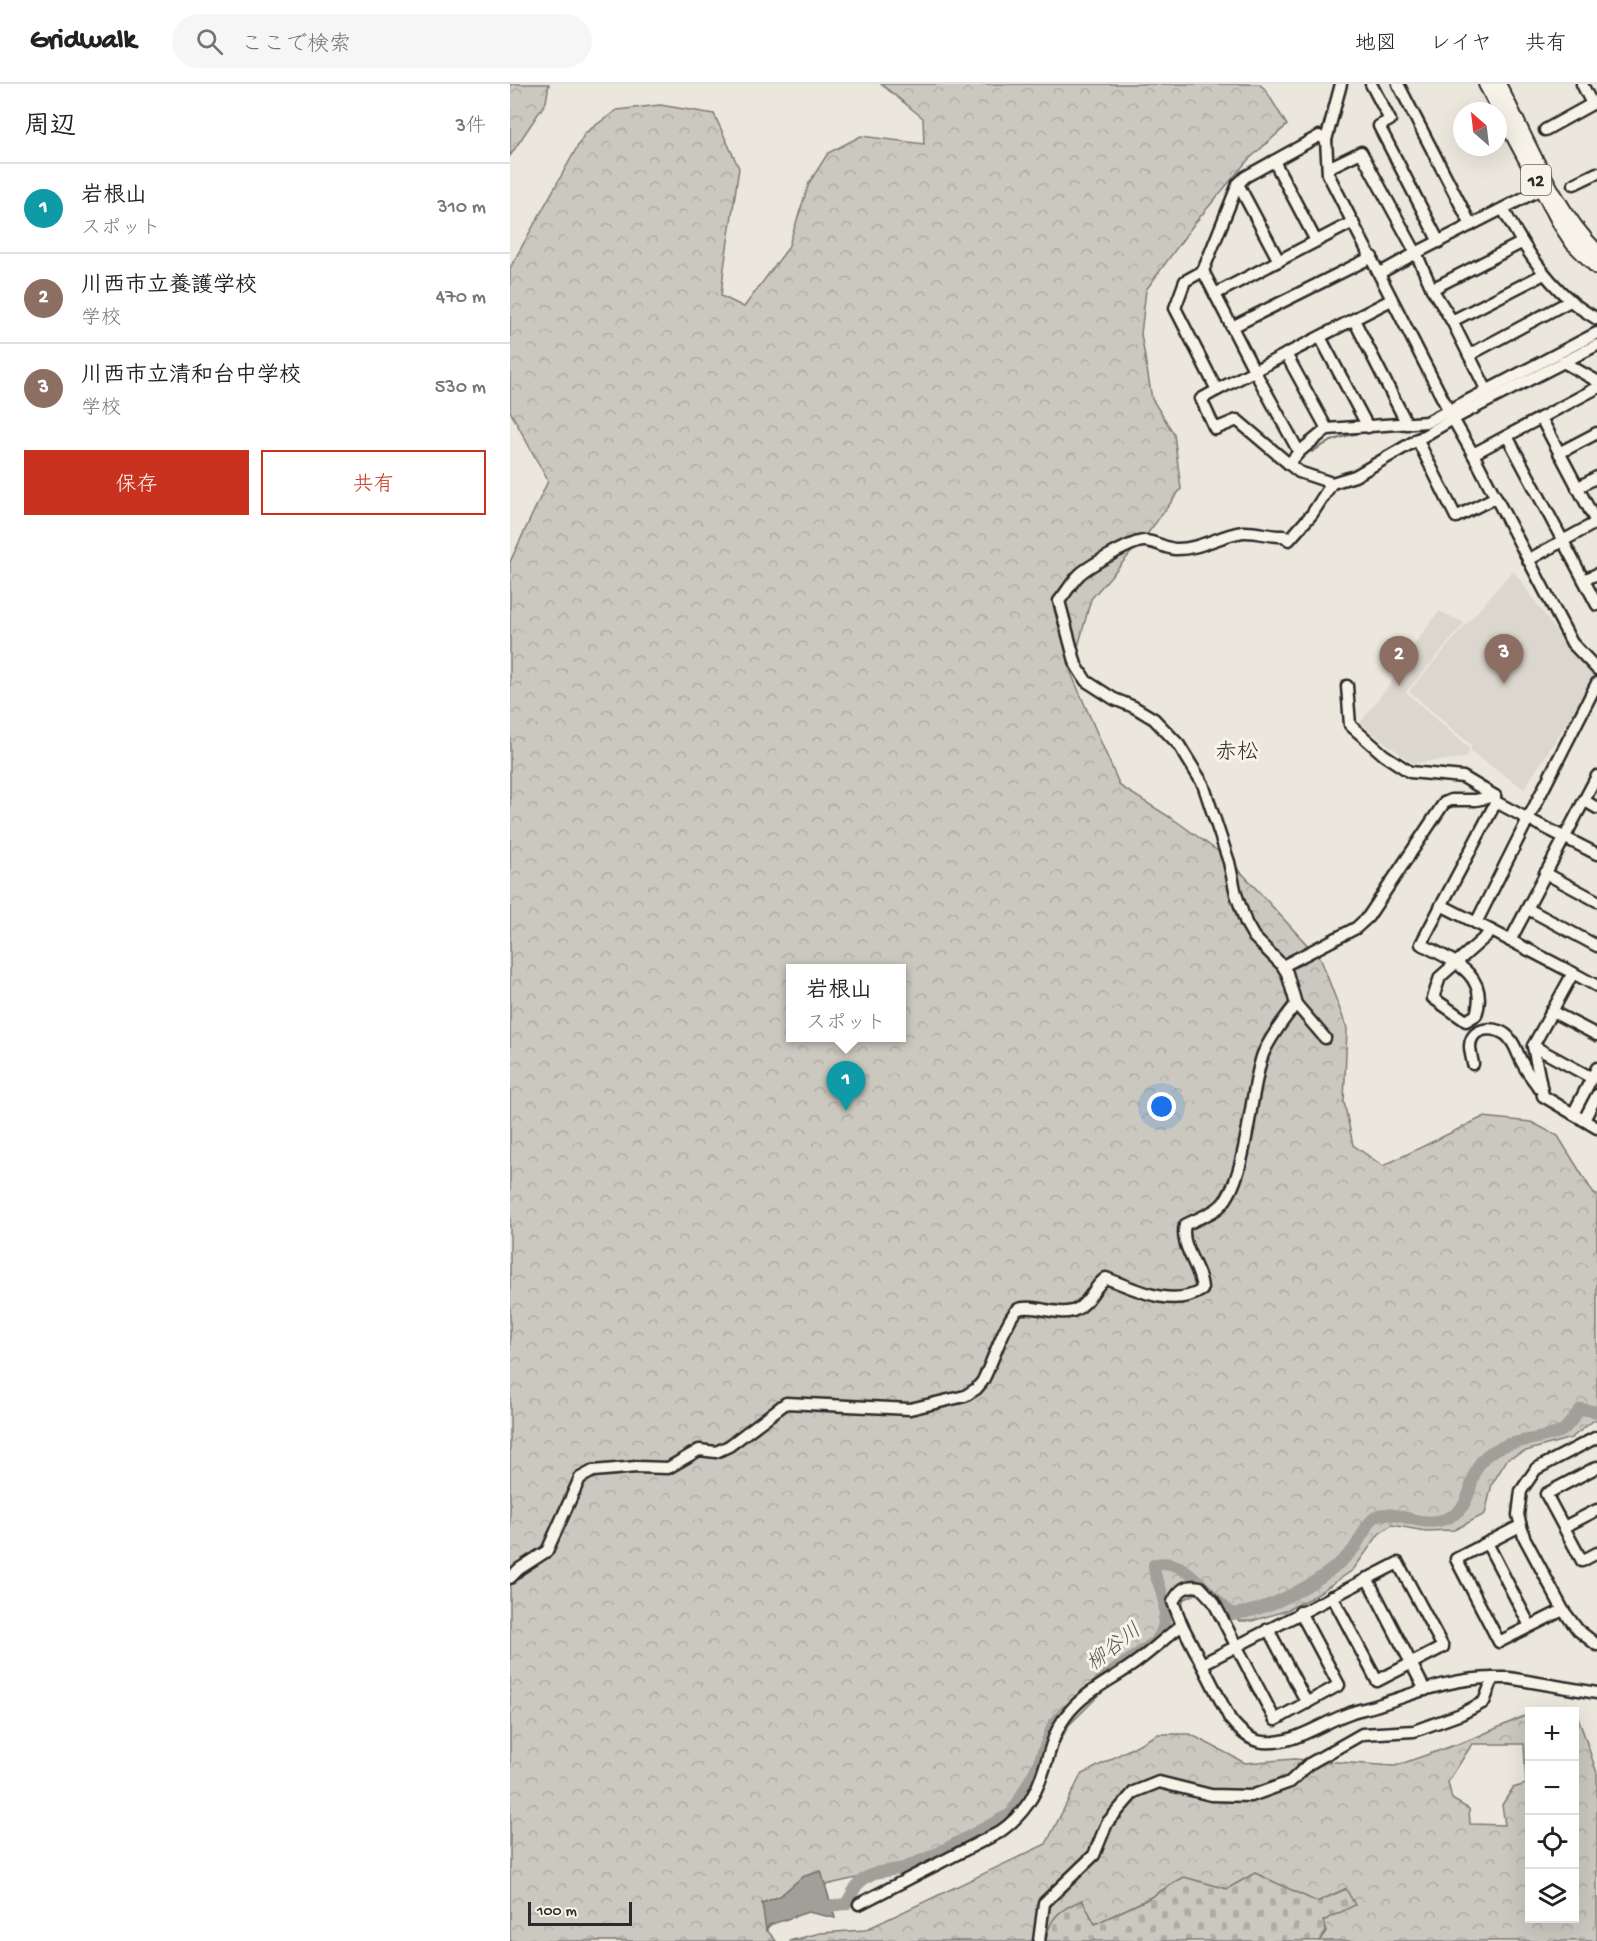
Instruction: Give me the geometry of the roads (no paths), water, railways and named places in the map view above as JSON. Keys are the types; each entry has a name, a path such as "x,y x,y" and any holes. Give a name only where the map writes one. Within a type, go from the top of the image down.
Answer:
{"main road":[{"name":"12","path":"1486,84 1560,225 1573,243 1597,267"},
{"name":"12","path":"1498,84 1564,211 1583,239 1597,252"}],"street":[{"path":"1341,84 1326,140 1328,174 1372,257 1391,300 1572,643 1597,669"},
{"path":"1371,84 1390,120 1379,126 1439,242"},
{"path":"1398,84 1471,225"},
{"path":"1545,130 1595,109 1582,84"},
{"path":"1217,390 1175,308 1185,281 1203,271 1238,184 1245,177 1319,136 1326,140"},
{"path":"1328,168 1361,152 1487,391"},
{"path":"1274,161 1316,241"},
{"path":"1574,184 1597,173"},
{"path":"1238,184 1279,261"},
{"path":"1380,273 1541,189"},
{"path":"1503,209 1521,243 1544,273 1570,301 1597,319"},
{"path":"1215,294 1353,222"},
{"path":"1432,289 1521,243"},
{"path":"1232,327 1372,257"},
{"path":"1203,271 1299,452"},
{"path":"1452,321 1544,273"},
{"path":"1391,300 1201,399 1215,429 1237,420 1299,472 1332,483 1355,476 1417,439 1487,391 1597,333"},
{"path":"1469,355 1570,301"},
{"path":"1354,320 1407,424"},
{"path":"1320,338 1368,426"},
{"path":"1288,464 1327,429 1427,422 1451,415 1597,345"},
{"path":"1286,354 1327,429"},
{"path":"1563,362 1597,381"},
{"path":"1473,454 1597,388"},
{"path":"1528,560 1596,522 1540,418"},
{"path":"1559,453 1597,433"},
{"path":"1507,436 1597,604"},
{"path":"1417,439 1456,517 1496,497"},
{"path":"1577,488 1597,477"},
{"path":"1325,1038 1296,1004 1283,966 1254,937 1246,923 1203,784 1179,745 1154,719 1114,699 1086,681 1076,666 1059,601 1077,577 1087,568 1134,543 1144,541 1164,547 1184,548 1242,532 1274,537 1284,536 1289,540 1312,514 1332,483"},
{"path":"1584,580 1597,574"},
{"path":"1476,923 1597,683"},
{"path":"1283,966 1356,928 1368,917 1444,803 1451,800 1476,800 1496,796 1463,777 1410,772 1384,755 1350,725 1347,686"},
{"path":"1510,941 1597,776"},
{"path":"1585,801 1597,808"},
{"path":"1492,931 1457,963 1440,977 1433,998 1466,1021 1476,1016 1480,1003 1475,980 1457,963 1421,944 1496,802 1597,854"},
{"path":"1545,873 1597,901"},
{"path":"1442,905 1597,986"},
{"path":"1528,909 1597,946"},
{"path":"1543,1096 1533,1046 1573,974"},
{"path":"510,1578 519,1569 547,1551 580,1478 593,1471 636,1467 668,1468 699,1450 717,1452 729,1446 786,1403 910,1409 965,1396 982,1382 1008,1324 1017,1311 1023,1308 1034,1308 1070,1312 1078,1309 1098,1283 1106,1278 1156,1296 1179,1298 1192,1296 1202,1290 1202,1282 1186,1243 1185,1225 1218,1208 1226,1200 1242,1156 1263,1055 1282,1021 1296,1004"},
{"path":"1551,1011 1597,1035"},
{"path":"1473,1064 1470,1045 1474,1036 1482,1029 1490,1028 1510,1037 1524,1067 1543,1096 1597,1128"},
{"path":"1533,1046 1595,1073 1573,1114"},
{"path":"1584,1120 1597,1095"},
{"path":"1597,1437 1536,1469 1521,1491 1518,1515 1520,1526 1563,1610 1578,1630 1597,1645"},
{"path":"1597,1467 1546,1494 1582,1561 1597,1553"},
{"path":"1564,1527 1597,1510"},
{"path":"1520,1526 1456,1559 1488,1622 1499,1642 1563,1610"},
{"path":"1487,1543 1530,1626"},
{"path":"1202,1664 1300,1612 1367,1578 1398,1563 1443,1647 1377,1681 1332,1596"},
{"path":"1367,1578 1425,1690"},
{"path":"1300,1612 1339,1685 1275,1720 1212,1602 1200,1587 1191,1585 1182,1589 1173,1602 1182,1625 1230,1719 1239,1731 1260,1742 1276,1742 1294,1738 1350,1713 1470,1678 1509,1678 1597,1693"},
{"path":"859,1904 998,1833 1013,1822 1031,1798 1042,1776 1056,1728 1068,1713 1095,1689 1138,1661 1182,1625"},
{"path":"1268,1629 1307,1703"},
{"path":"1039,1941 1044,1903 1094,1855 1107,1823 1134,1792 1159,1782 1211,1795 1251,1796 1290,1782 1309,1764 1362,1734 1414,1731 1461,1714 1484,1702 1493,1678"}],"waterway":[{"path":"1312,452 1324,444 1349,435 1415,428"},
{"name":"柳谷川","path":"1100,1681 1156,1641 1160,1634 1165,1620 1165,1606 1154,1565 1166,1563 1187,1572 1233,1614 1264,1607 1297,1592 1341,1562 1355,1547 1371,1521 1379,1515 1433,1522 1453,1515 1466,1501 1479,1464 1494,1450 1512,1443 1560,1432 1581,1409 1597,1412"},
{"name":"柳谷川","path":"821,1907 846,1904 857,1885 874,1873 904,1868 936,1854 1012,1813 1038,1765 1053,1725 1066,1710"}],"place":[{"name":"川西市立清和台中学校","path":"1504,684"},
{"name":"川西市立養護学校","path":"1399,686"},
{"name":"岩根山","path":"846,1111"}],"district":[{"name":"赤松","path":"1237,750"}]}
